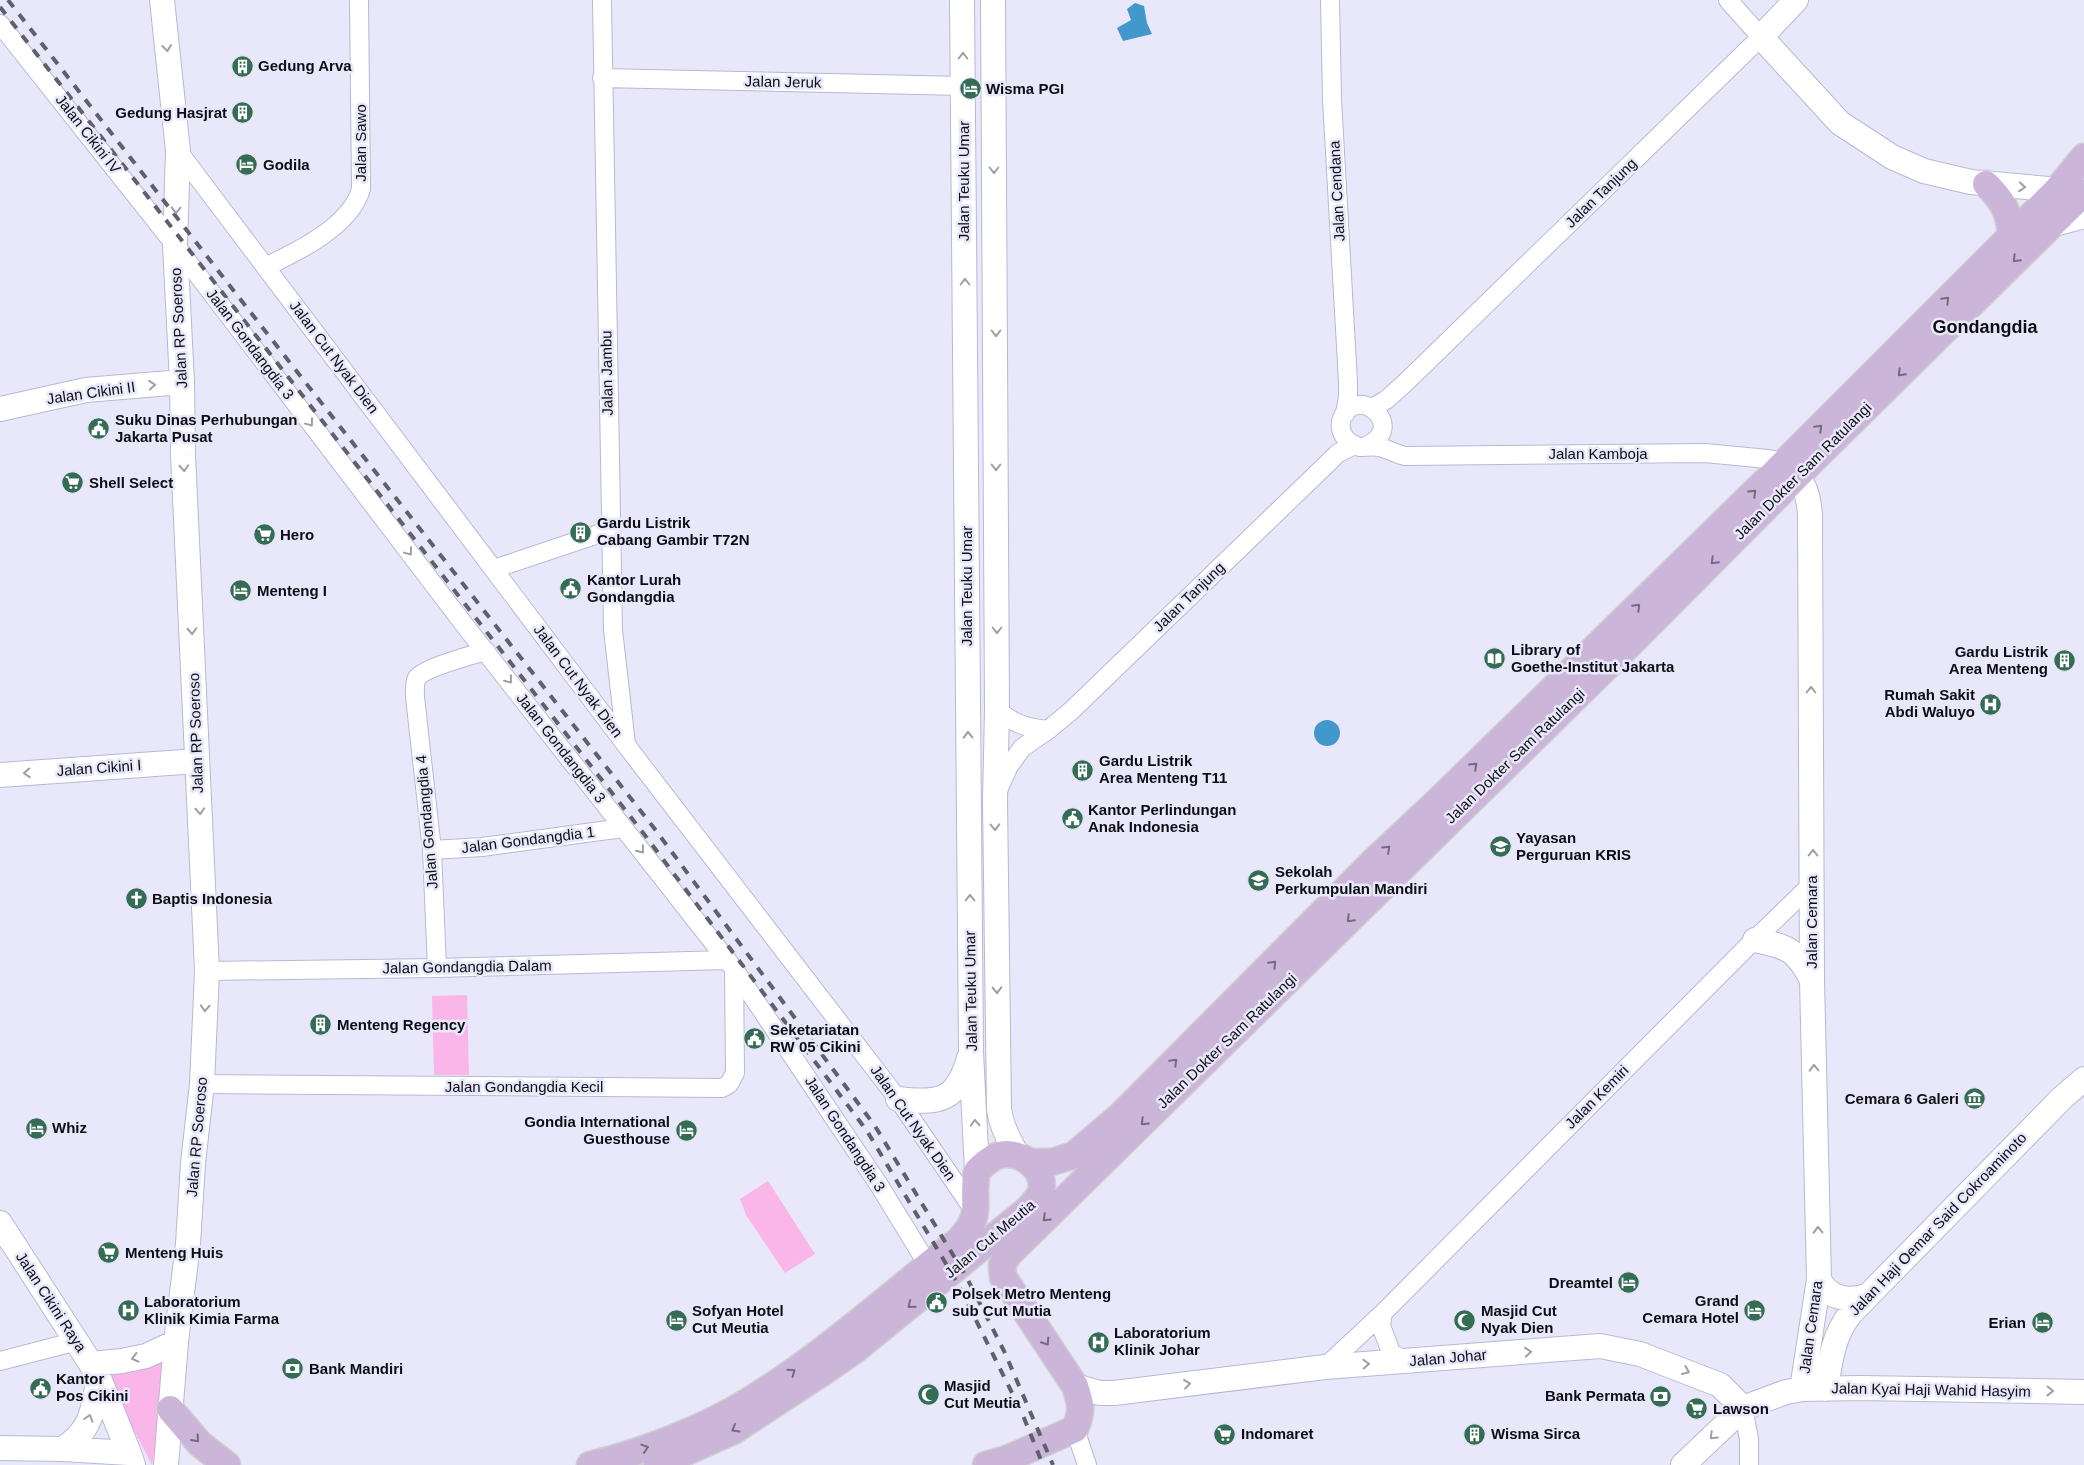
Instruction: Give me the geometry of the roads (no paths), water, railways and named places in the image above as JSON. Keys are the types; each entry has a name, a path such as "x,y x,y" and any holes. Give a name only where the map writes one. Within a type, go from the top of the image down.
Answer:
{"main road":[{"path":"2057,190 2084,157"},
{"path":"1986,184 2005,208 2010,219 2012,235"},
{"name":"Jalan Dokter Sam Ratulangi","path":"1791,469 2012,235 2057,190"},
{"name":"Jalan Dokter Sam Ratulangi","path":"1074,1386 1003,1277 1002,1265 1008,1255 1246,1007 1593,664 1791,469 2052,225 2084,192"},
{"name":"Jalan Dokter Sam Ratulangi","path":"1024,1159 1052,1162 1074,1155 1246,1007"},
{"path":"977,1171 998,1155 1024,1159"},
{"name":"Jalan Cut Meutia","path":"657,1465 672,1460 733,1431 782,1400 856,1349 972,1256 1027,1210 1037,1199 1042,1184 1037,1171 1024,1159"},
{"name":"Jalan Cut Meutia","path":"590,1465 664,1442 752,1400 846,1334 970,1229 974,1221 977,1171"},
{"path":"1000,1463 1075,1428 1081,1415 1081,1404 1074,1386"},
{"path":"170,1409 200,1444 227,1465"}],"street":[{"name":"Jalan RP Soeroso","path":"162,0 178,151 175,245 207,971 202,1084 193,1163 188,1244 176,1342 166,1465"},
{"name":"Jalan Sawo","path":"265,268 291,255 330,230 347,214 358,200 361,189 359,0"},
{"name":"Jalan Jambu","path":"602,0 613,630 626,745"},
{"name":"Jalan Teuku Umar","path":"962,0 971,1052 977,1171"},
{"name":"Jalan Teuku Umar","path":"993,0 997,710 995,800 999,1109 1004,1132 1024,1159"},
{"name":"Jalan Cendana","path":"1330,0 1332,99 1348,382 1345,414"},
{"path":"1728,0 1840,123 1885,152 1924,171 1986,184 2084,192"},
{"name":"Jalan Tanjung","path":"1375,416 1386,400 1761,37 1796,0"},
{"name":"Jalan Cikini IV","path":"0,24 175,245"},
{"name":"Jalan Jeruk","path":"602,78 963,86"},
{"path":"964,122 994,122"},
{"name":"Jalan Cut Nyak Dien","path":"178,151 626,745 898,1099 975,1212"},
{"path":"2052,225 2084,216"},
{"name":"Jalan Gondangdia 3","path":"175,245 466,627 730,964 879,1185 928,1265"},
{"name":"Jalan Cikini II","path":"0,408 86,390 182,382"},
{"name":"Jalan Cendana","path":"1348,382 1375,416"},
{"path":"1375,416 1379,438 1361,446 1349,443 1342,433 1341,426 1345,414 1352,407 1375,416 1389,438 1410,455"},
{"path":"966,418 996,418"},
{"name":"Jalan Tanjung","path":"1329,462 1340,444 1342,433"},
{"name":"Jalan Tanjung","path":"995,800 1004,776 1015,756 1030,741 1048,730 1167,619 1338,453 1361,446"},
{"name":"Jalan Kamboja","path":"1361,446 1379,447 1401,455 1704,453 1768,458 1791,469"},
{"name":"Jalan Cemara","path":"1791,469 1808,494 1810,515 1812,980 1819,1279 1802,1389"},
{"path":"494,569 610,530"},
{"name":"Jalan Gondangdia 4","path":"438,968 432,850 415,697 416,682 418,676 435,667 486,651"},
{"path":"968,709 997,710 1023,727 1048,730"},
{"name":"Jalan Cikini I","path":"0,775 197,761"},
{"name":"Jalan Gondangdia 1","path":"432,850 482,847 623,828"},
{"name":"Jalan Kemiri","path":"1325,1367 1383,1314 1813,883"},
{"path":"1755,940 1776,944 1792,951 1802,961 1812,980"},
{"name":"Jalan Gondangdia Dalam","path":"207,971 730,964"},
{"name":"Jalan Gondangdia Kecil","path":"202,1084 722,1088 729,1084 735,1073 730,964"},
{"path":"898,1099 922,1102 940,1099 955,1089 963,1078 971,1052"},
{"name":"Jalan Haji Oemar Said Cokroaminoto","path":"1826,1389 1831,1354 1844,1321 1867,1296 2073,1096 2084,1079"},
{"name":"Jalan Cikini Raya","path":"0,1223 95,1371 131,1459"},
{"path":"1819,1279 1827,1291 1837,1296 1850,1300 1867,1296"},
{"path":"1383,1314 1381,1326 1390,1352 1406,1362"},
{"path":"0,1361 76,1341"},
{"path":"63,1449 78,1439 87,1426 95,1371 122,1361 146,1356 176,1342"},
{"name":"Jalan Johar","path":"1074,1386 1100,1393 1325,1367 1600,1346 1640,1354 1720,1385 1743,1408"},
{"name":"Jalan Kyai Haji Wahid Hasyim","path":"1683,1465 1743,1408 1777,1394 1802,1389 1862,1388 2084,1392"},
{"name":"Jalan Johar","path":"1075,1428 1092,1411 1139,1390"},
{"path":"1743,1408 1749,1439 1749,1465"},
{"path":"1075,1428 1087,1465"},
{"path":"0,1448 63,1449 131,1459"}],"water":[{"path":"1135,3 1144,6 1147,23 1152,34 1123,41 1117,28 1131,20 1127,9"},
{"path":"1327,720 1336,724 1340,733 1336,742 1327,746 1318,742 1314,733 1318,724"}],"railway":[{"path":"8,0 654,828 875,1126 967,1278 1005,1353 1053,1465"},
{"path":"0,7 644,834 867,1131 958,1284 1022,1413 1043,1465"}],"place":[{"name":"Gedung Arva","path":"242,66"},
{"name":"Wisma PGI","path":"970,89"},
{"name":"Gedung Hasjrat","path":"243,113"},
{"name":"Godila","path":"247,165"},
{"name":"Suku Dinas Perhubungan Jakarta Pusat","path":"99,429"},
{"name":"Shell Select","path":"73,483"},
{"name":"Gardu Listrik Cabang Gambir T72N","path":"581,532"},
{"name":"Hero","path":"264,535"},
{"name":"Kantor Lurah Gondangdia","path":"571,589"},
{"name":"Menteng I","path":"241,591"},
{"name":"Library of Goethe-Institut Jakarta","path":"1495,659"},
{"name":"Gardu Listrik Area Menteng","path":"2064,661"},
{"name":"Rumah Sakit Abdi Waluyo","path":"1991,704"},
{"name":"Gardu Listrik Area Menteng T11","path":"1083,770"},
{"name":"Kantor Perlindungan Anak Indonesia","path":"1072,819"},
{"name":"Yayasan Perguruan KRIS","path":"1500,847"},
{"name":"Sekolah Perkumpulan Mandiri","path":"1259,881"},
{"name":"Baptis Indonesia","path":"136,899"},
{"name":"Menteng Regency","path":"321,1025"},
{"name":"Seketariatan RW 05 Cikini","path":"754,1039"},
{"name":"Cemara 6 Galeri","path":"1975,1099"},
{"name":"Whiz","path":"36,1128"},
{"name":"Gondia International Guesthouse","path":"686,1131"},
{"name":"Menteng Huis","path":"109,1253"},
{"name":"Dreamtel","path":"1629,1283"},
{"name":"Polsek Metro Menteng sub Cut Mutia","path":"936,1303"},
{"name":"Grand Cemara Hotel","path":"1755,1310"},
{"name":"Laboratorium Klinik Kimia Farma","path":"128,1311"},
{"name":"Sofyan Hotel Cut Meutia","path":"676,1320"},
{"name":"Masjid Cut Nyak Dien","path":"1465,1320"},
{"name":"Erian","path":"2042,1323"},
{"name":"Laboratorium Klinik Johar","path":"1098,1342"},
{"name":"Bank Mandiri","path":"293,1369"},
{"name":"Kantor Pos Cikini","path":"40,1388"},
{"name":"Masjid Cut Meutia","path":"928,1395"},
{"name":"Bank Permata","path":"1661,1396"},
{"name":"Lawson","path":"1697,1409"},
{"name":"Indomaret","path":"1225,1434"},
{"name":"Wisma Sirca","path":"1475,1434"}],"district":[{"name":"Gondangdia","path":"1985,327"}]}
